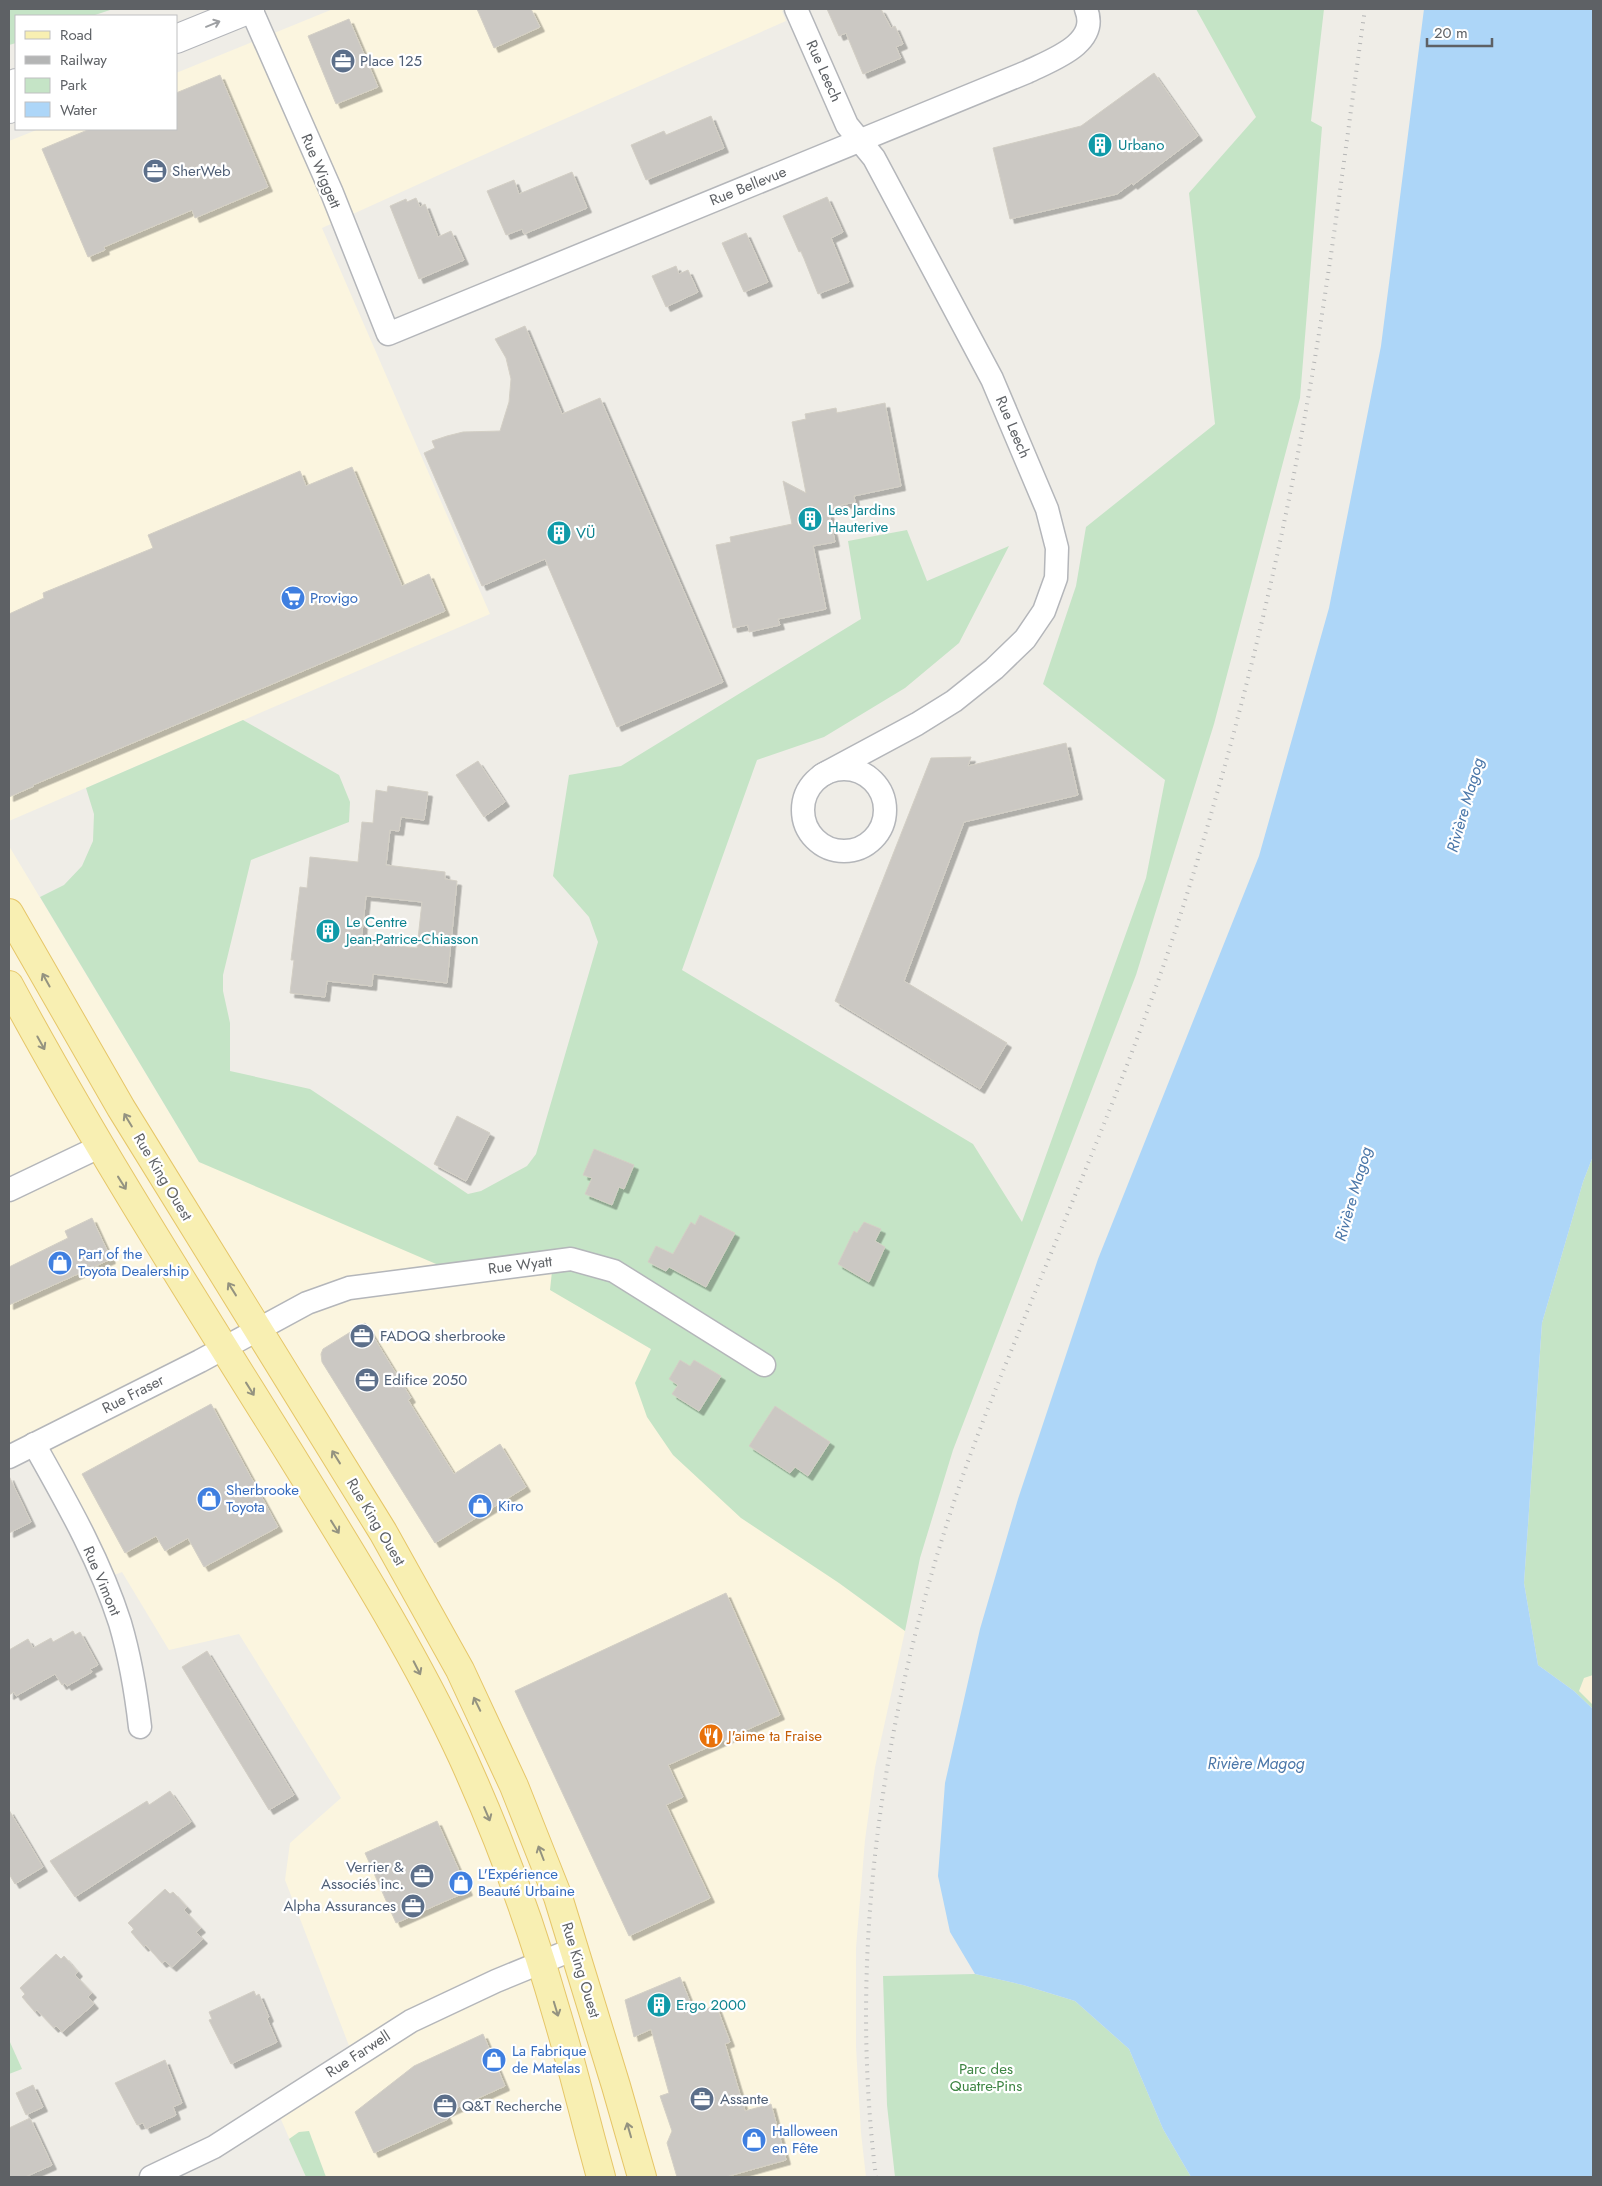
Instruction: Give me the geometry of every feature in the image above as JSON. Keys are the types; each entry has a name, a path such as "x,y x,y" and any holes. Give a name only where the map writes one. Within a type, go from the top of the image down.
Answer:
{"main road":[{"path":"178,17 200,9"},
{"path":"178,38 250,9"},
{"name":"Rue King Ouest","path":"10,917 121,1108 383,1532 460,1670 514,1786 558,1897 642,2177"},
{"path":"9,985 99,1147 352,1554 415,1663 462,1755 525,1912 557,2014 600,2177"}],"street":[{"name":"Rue Wiggett","path":"250,9 332,194 388,334"},
{"name":"Rue Leech","path":"796,9 847,125 874,158 992,379 1047,509 1057,548 1056,578 1044,611 1025,639 994,669 954,701 932,715 822,775"},
{"name":"Rue Bellevue","path":"388,334 1027,72 1063,54 1086,35 1088,13"},
{"path":"9,1190 99,1147"},
{"name":"Rue Wyatt","path":"258,1330 307,1303 348,1288 571,1259 614,1271 764,1365"},
{"name":"Rue Fraser","path":"9,1457 258,1330"},
{"name":"Rue Vimont","path":"34,1444 107,1588 130,1658 140,1727"},
{"name":"Rue Farwell","path":"151,2177 214,2147 411,2022 496,1981 574,1949"}],"shaded area":[{"path":"333,9 787,9 782,11 786,21 322,228 490,614 9,821 9,141 36,130 178,130 178,72"},
{"path":"9,846 199,1162 553,1262 551,1290 651,1349 839,1583 905,1631 875,1767 865,1840 856,1948 856,2047 861,2133 866,2177 306,2177 276,2108 353,2056 285,1880 290,1843 341,1798 239,1634 169,1650 122,1572 104,1579 34,1444 9,1457"}],"green space":[{"path":"9,9 113,9 95,15 15,15 15,43 9,45"},
{"path":"1196,9 1324,9 1311,121 1322,127 1300,398 1214,724 1136,975 953,1450 920,1558 905,1631 839,1583 741,1518 673,1455 647,1417 635,1383 651,1349 550,1290 553,1262 457,1273 199,1162 40,897 64,885 82,866 93,841 94,814 86,788 243,720 339,775 350,802 349,822 251,860 223,975 223,991 230,1023 230,1071 310,1089 468,1194 481,1191 527,1166 536,1154 598,942 589,917 553,876 569,775 621,766 861,619 848,541 907,530 927,581 1009,546 959,643 905,688 824,737 757,760 682,970 973,1144 1022,1222 1146,878 1165,780 1043,684 1076,586 1086,527 1215,424 1189,193 1256,117"},
{"path":"1593,1156 1593,1709 1574,1691 1538,1665 1524,1583 1542,1323 1583,1182"},
{"name":"Parc des Quatre-Pins","path":"975,1974 1023,1985 1075,2001 1129,2049 1163,2129 1191,2177 895,2177 887,2105 883,1976"},
{"path":"9,2040 22,2069 9,2074"},
{"path":"309,2131 326,2177 306,2177 289,2139 299,2132"}],"sand":[{"path":"1593,1675 1593,1705 1579,1691 1584,1678"}],"water":[{"name":"Rivière Magog","path":"1424,9 1593,9 1593,1156 1583,1182 1542,1323 1524,1583 1538,1665 1574,1691 1593,1709 1593,2177 1191,2177 1163,2129 1129,2049 1075,2001 1023,1985 975,1974 950,1932 938,1876 945,1783 980,1629 1018,1499 1098,1259 1259,856 1329,608 1381,346"}],"building":[{"path":"477,9 531,9 540,27 494,48"},
{"path":"827,9 881,9 891,28 895,26 903,44 896,47 901,58 863,74 846,33 839,36"},
{"name":"Place 125","path":"349,19 378,87 336,104 308,36"},
{"name":"Urbano","path":"1154,73 1198,136 1133,185 1132,183 1117,194 1010,219 993,148 1081,126"},
{"path":"220,75 268,187 195,218 192,210 104,247 105,250 88,257 42,149 88,130 178,130 178,92"},
{"path":"711,116 724,148 646,180 631,145 664,131 666,135"},
{"path":"572,172 587,208 524,234 522,229 506,235 487,191 514,180 519,194"},
{"path":"827,197 843,232 831,238 849,282 818,294 801,251 799,252 783,216"},
{"path":"416,198 420,207 425,204 438,237 451,231 464,260 419,279 390,206 406,199 407,202"},
{"path":"746,233 768,282 744,292 722,243"},
{"path":"676,266 679,274 688,270 698,292 666,307 652,276"},
{"name":"VÜ","path":"525,326 562,414 600,398 723,682 617,727 545,559 482,586 424,453 435,448 432,441 447,436 463,432 500,431 509,402 511,379 506,358 495,339"},
{"name":"Les Jardins Hauterive","path":"885,403 901,486 854,496 855,502 828,508 835,542 813,546 826,609 778,619 780,625 749,632 748,625 733,628 716,545 731,542 730,537 792,524 783,481 806,493 792,422 806,419 805,414 836,408 837,413"},
{"name":"Provigo","path":"352,467 402,586 429,574 445,611 33,785 9,797 9,614 44,598 43,593 153,548 148,535 300,471 306,486"},
{"path":"1066,743 1078,795 964,822 904,981 1007,1043 980,1089 835,1001 931,758 971,757 968,766"},
{"path":"478,761 505,802 484,817 456,775"},
{"name":"Le Centre Jean-Patrice-Chiasson","path":"388,786 428,792 424,820 401,817 399,831 390,830 386,865 445,872 445,879 457,881 447,983 373,974 372,986 327,981 325,997 290,993 294,960 291,960 300,887 307,888 310,857 358,862 362,822 373,823 376,790 387,792","holes":["366,896 422,902 417,948 361,942"]},
{"path":"457,1116 490,1133 466,1181 434,1164"},
{"path":"594,1149 634,1165 624,1189 619,1187 612,1205 585,1194 592,1178 583,1175"},
{"path":"700,1215 735,1233 706,1287 669,1267 666,1271 648,1262 656,1246 673,1254 691,1222 695,1225"},
{"name":"Part of the Toyota Dealership","path":"92,1218 111,1259 9,1305 9,1267 68,1238 65,1231"},
{"path":"864,1222 881,1229 875,1241 885,1247 869,1282 838,1264 854,1231 857,1233"},
{"path":"365,1323 411,1398 408,1400 454,1474 500,1444 526,1487 435,1543 322,1362 321,1354 323,1349"},
{"path":"680,1360 690,1366 694,1360 721,1376 699,1411 672,1394 678,1385 669,1379"},
{"path":"211,1404 278,1527 204,1567 188,1538 165,1551 156,1536 125,1553 82,1474"},
{"path":"775,1406 830,1442 808,1476 795,1467 790,1473 749,1446"},
{"path":"9,1476 31,1522 9,1533"},
{"path":"726,1593 780,1715 668,1765 683,1797 666,1805 710,1898 629,1936 515,1691"},
{"path":"73,1631 75,1635 80,1632 98,1665 90,1669 92,1672 67,1686 65,1683 62,1685 55,1674 16,1696 14,1692 9,1695 9,1650 28,1639 33,1648 51,1638 53,1642"},
{"path":"207,1651 294,1795 269,1810 182,1667"},
{"path":"170,1791 191,1822 75,1897 50,1861 147,1801 149,1805"},
{"path":"9,1810 43,1867 15,1884 9,1874"},
{"path":"437,1821 468,1891 396,1923 365,1853"},
{"path":"165,1889 170,1894 173,1892 187,1907 184,1910 201,1928 196,1932 203,1939 172,1967 165,1961 162,1963 146,1945 144,1947 131,1932 134,1929 128,1923"},
{"path":"56,1954 61,1959 64,1956 78,1972 75,1975 92,1993 88,1997 94,2004 62,2032 56,2026 54,2028 37,2010 35,2012 22,1997 25,1994 20,1988"},
{"path":"680,1977 695,2014 716,2005 730,2042 725,2044 745,2111 771,2104 786,2160 725,2177 677,2177 667,2143 672,2131 660,2096 669,2093 651,2029 634,2037 625,2000"},
{"path":"254,1991 256,1996 259,1994 277,2042 231,2064 209,2020 212,2019 209,2012"},
{"path":"483,2034 505,2086 445,2113 448,2119 374,2153 355,2112 414,2066"},
{"path":"165,2060 182,2103 173,2107 176,2115 146,2129 143,2123 137,2125 115,2083"},
{"path":"33,2085 43,2107 26,2115 16,2093"},
{"path":"30,2118 52,2165 25,2177 9,2177 9,2128"}],"railway":[{"path":"876,2177 868,2093 866,2009 869,1924 877,1840 889,1757 906,1674 927,1592 951,1511 971,1453 1137,1038 1188,891 1223,772 1269,592 1295,471 1315,360 1365,9"}],"place":[{"name":"Place 125","path":"343,61"},
{"name":"Urbano","path":"1100,145"},
{"name":"SherWeb","path":"155,171"},
{"name":"Les Jardins Hauterive","path":"810,519"},
{"name":"VÜ","path":"559,533"},
{"name":"Provigo","path":"293,598"},
{"name":"Le Centre Jean-Patrice-Chiasson","path":"328,931"},
{"name":"Part of the Toyota Dealership","path":"60,1263"},
{"name":"FADOQ sherbrooke","path":"362,1336"},
{"name":"Edifice 2050","path":"367,1380"},
{"name":"Sherbrooke Toyota","path":"209,1499"},
{"name":"Kiro","path":"480,1506"},
{"name":"J'aime ta Fraise","path":"711,1736"},
{"name":"Verrier & Associés inc.","path":"422,1876"},
{"name":"L'Expérience Beauté Urbaine","path":"461,1883"},
{"name":"Alpha Assurances","path":"413,1906"},
{"name":"Ergo 2000","path":"659,2005"},
{"name":"La Fabrique de Matelas","path":"494,2060"},
{"name":"Assante","path":"702,2099"},
{"name":"Q&T Recherche","path":"445,2106"},
{"name":"Halloween en Fête","path":"754,2140"}]}
